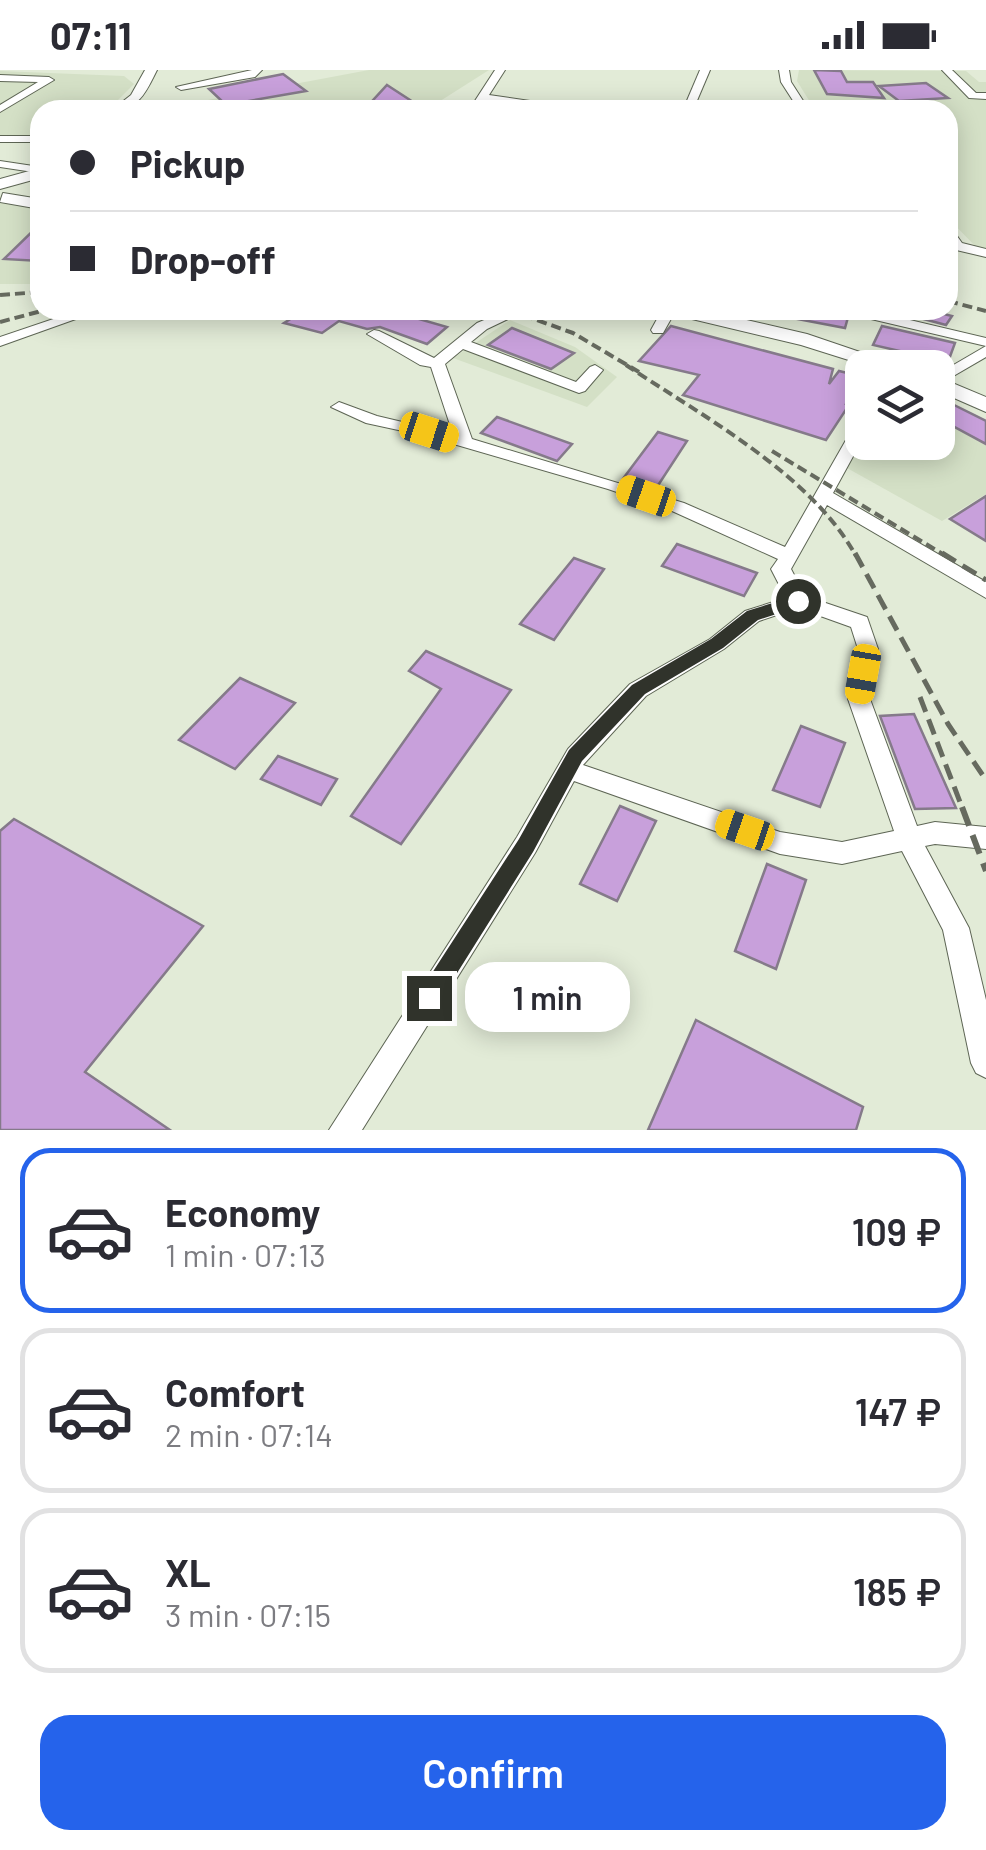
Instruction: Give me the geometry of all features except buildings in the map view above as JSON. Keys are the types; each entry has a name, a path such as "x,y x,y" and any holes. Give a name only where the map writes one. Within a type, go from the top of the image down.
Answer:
{"main road":[{"path":"131,100 151,70"},
{"path":"1,181 30,172"},
{"path":"1,181 30,182"},
{"path":"1,181 22,199 30,197"},
{"path":"1,181 30,198"},
{"path":"721,320 845,352"},
{"path":"955,390 986,406"}],"street":[{"path":"180,87 255,74 257,70"},
{"path":"482,100 500,70"},
{"path":"692,100 705,70"},
{"path":"784,70 786,82 798,100"},
{"path":"947,70 974,96 986,96"},
{"path":"0,78 48,80 0,108"},
{"path":"484,97 508,100"},
{"path":"0,140 30,139"},
{"path":"1,181 30,172"},
{"path":"958,246 986,254"},
{"path":"0,342 65,320"},
{"path":"437,364 482,326 496,320"},
{"path":"658,330 664,320"},
{"path":"893,320 986,342"},
{"path":"374,334 425,362 437,364"},
{"path":"460,343 579,388 595,370"},
{"path":"955,371 986,351"},
{"path":"437,364 465,444"},
{"path":"338,406 372,420 678,506 789,556"},
{"path":"798,601 780,569 845,457"},
{"path":"824,495 986,591"},
{"path":"344,1130 526,846 576,756 638,690 717,644 752,616 798,601 860,622 868,649 859,699 910,841 956,928 986,1063"},
{"path":"568,769 780,843 842,853 936,833 986,838"}],"shaded area":[{"path":"369,70 489,70 442,100 208,100"},
{"path":"799,70 966,71 979,82 986,82 986,249 978,249 958,228 958,100 809,100 797,81"},
{"path":"0,71 124,76 134,84 118,100 30,100 30,143 0,142"},
{"path":"0,203 30,208 30,284 0,284"},
{"path":"510,320 575,347 617,377 587,407 453,358"},
{"path":"955,407 986,423 986,494 942,521 847,468 852,460 955,460"}],"railway":[{"path":"0,295 30,293"},
{"path":"958,304 986,311"},
{"path":"0,322 30,314"},
{"path":"537,320 573,333 639,372"},
{"path":"626,365 720,426 783,473 836,526 856,556"},
{"path":"772,451 946,556"},
{"path":"855,553 948,724 986,780"},
{"path":"942,553 986,580"},
{"path":"920,697 963,810"},
{"path":"962,807 986,871"}],"route":[{"path":"429,998 526,846 576,756 638,690 717,644 752,616 798,601"}]}
